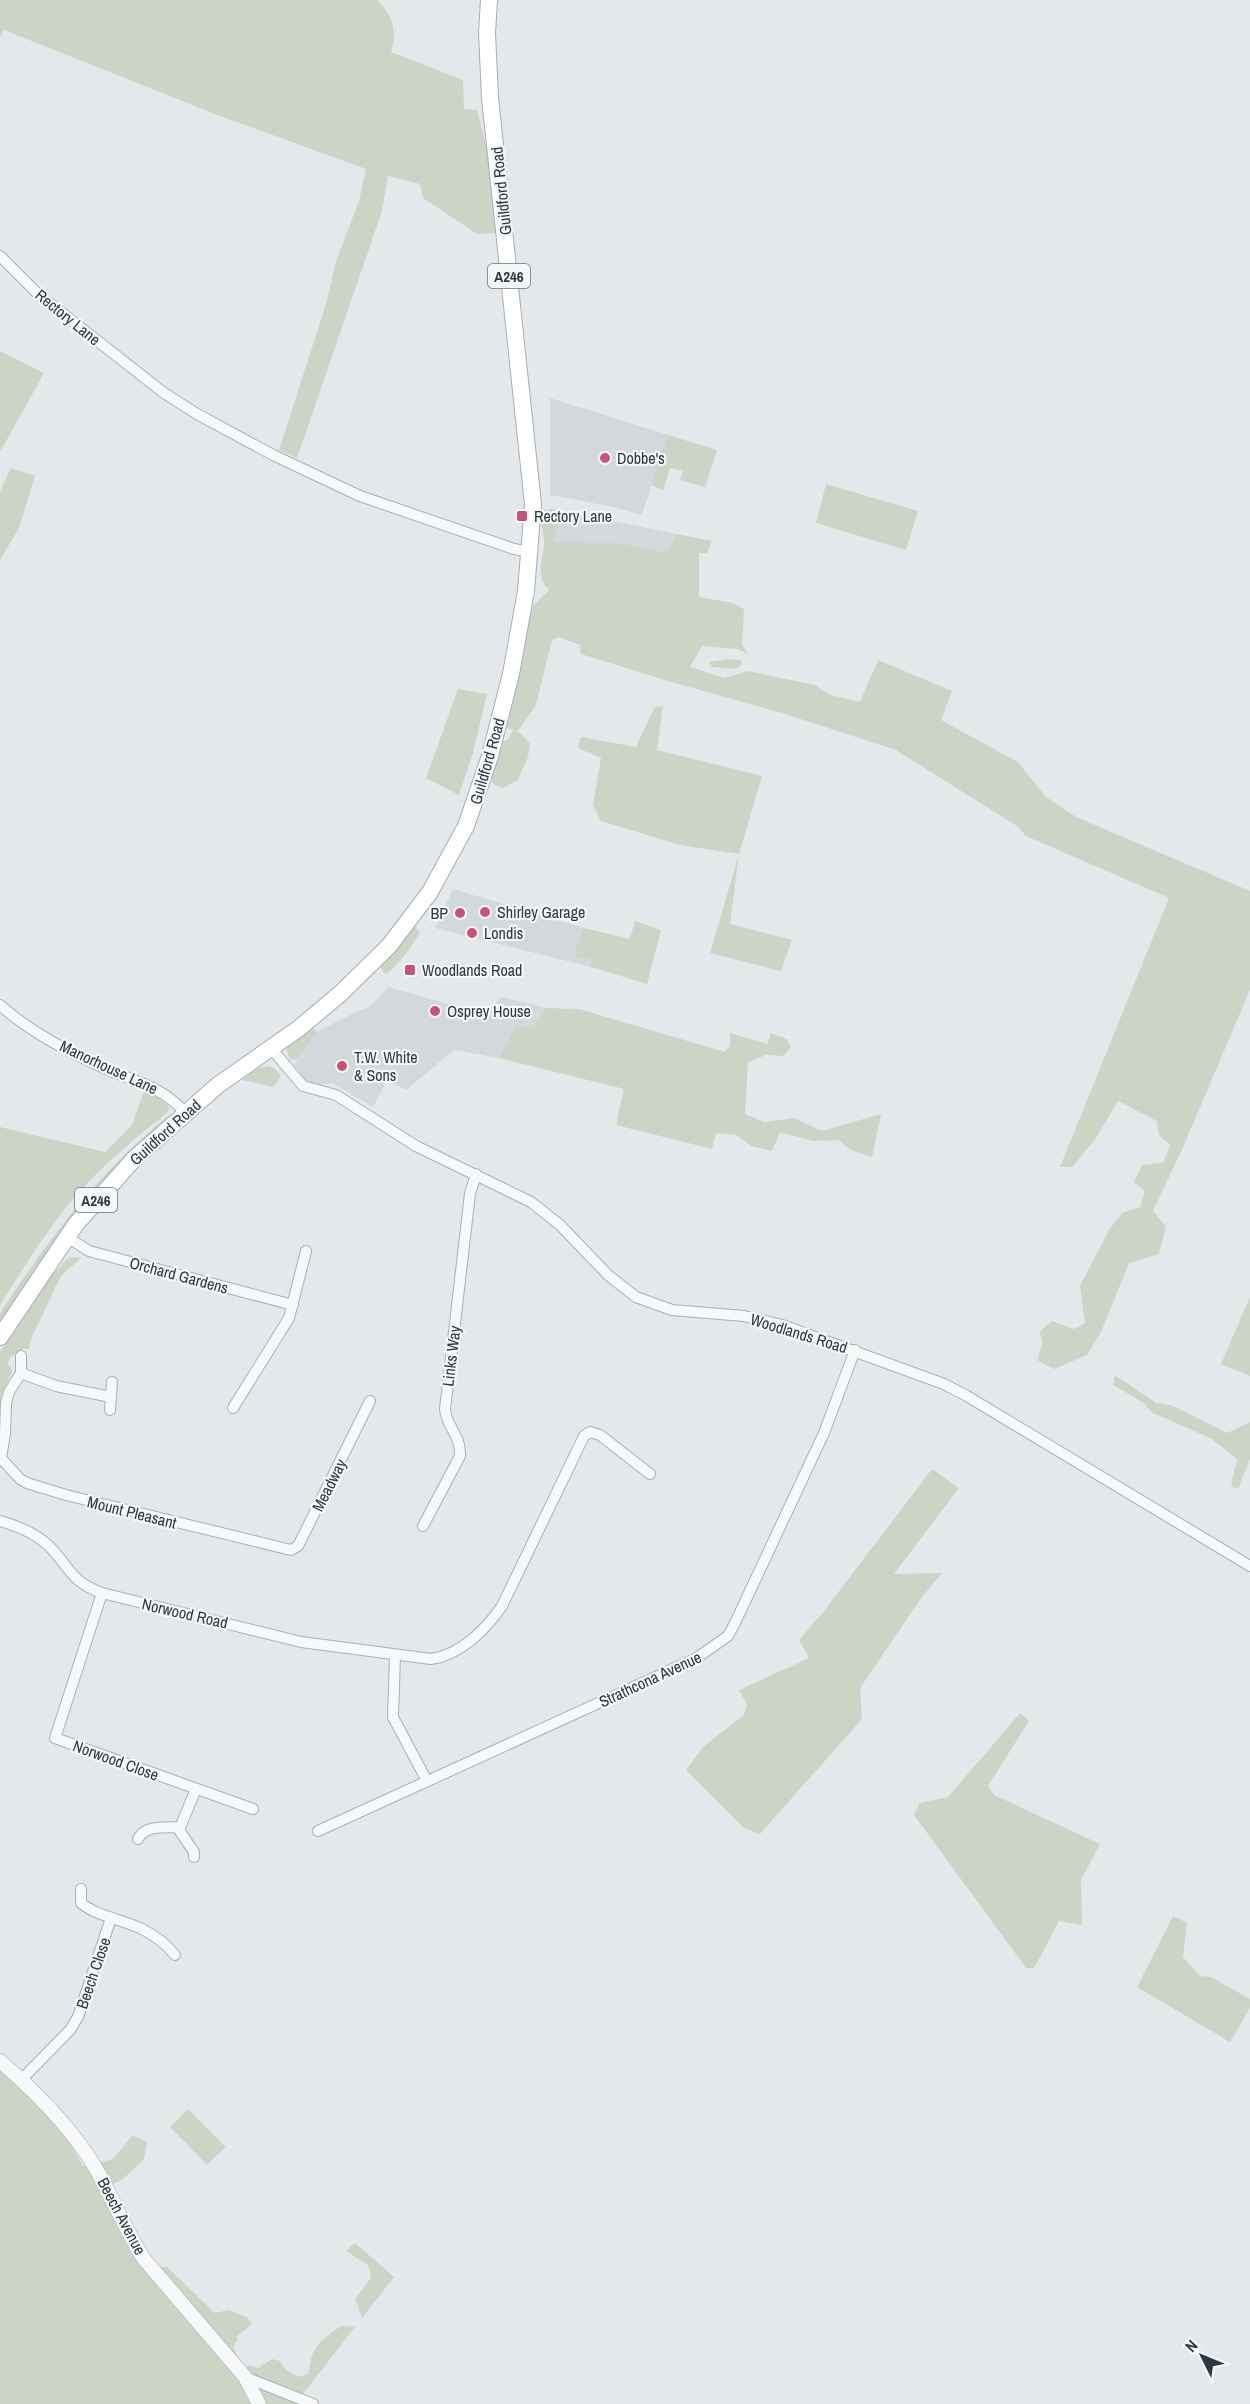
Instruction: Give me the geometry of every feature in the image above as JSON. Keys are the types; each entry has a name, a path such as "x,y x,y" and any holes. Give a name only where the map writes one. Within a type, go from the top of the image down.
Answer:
{"main road":[{"name":"Guildford Road","path":"0,1337 67,1237 112,1182 150,1143 218,1085 271,1048 340,993 388,946 424,901 454,852 478,795 500,717 526,591 531,552 533,504 490,98 487,33 489,0"}],"street":[{"name":"Rectory Lane","path":"0,256 39,295 164,393 227,431 360,496 514,549 531,552"},
{"name":"Manorhouse Lane","path":"0,1005 12,1016 66,1050 163,1092 186,1112"},
{"name":"Woodlands Road","path":"271,1048 303,1086 336,1095 416,1146 531,1202 546,1213 608,1275 636,1297 672,1310 761,1319 916,1372 967,1396 1250,1566"},
{"name":"Links Way","path":"423,1526 460,1456 461,1444 447,1419 445,1409 470,1194 476,1174"},
{"name":"Orchard Gardens","path":"67,1237 89,1251 293,1305"},
{"path":"233,1408 282,1331 293,1305 306,1251"},
{"name":"Strathcona Avenue","path":"318,1831 695,1659 728,1636 824,1433 855,1350"},
{"path":"0,1457 9,1392 21,1373 21,1356"},
{"path":"21,1373 56,1386 111,1396"},
{"path":"110,1410 112,1382"},
{"name":"Meadway","path":"274,1546 291,1550 298,1546 370,1401"},
{"name":"Norwood Road","path":"0,1521 36,1536 50,1548 80,1583 102,1593 301,1642 395,1656 440,1658 466,1644 492,1622 502,1606 578,1443 590,1432 600,1435 651,1474"},
{"name":"Mount Pleasant","path":"0,1457 20,1479 27,1483 82,1500 274,1546"},
{"name":"Norwood Close","path":"102,1593 55,1738 253,1809"},
{"path":"395,1656 393,1717 427,1781"},
{"path":"194,1857 194,1852 179,1830 196,1789"},
{"path":"138,1839 141,1834 152,1828 180,1827"},
{"name":"Beech Close","path":"81,1890 81,1903 88,1909 141,1928 155,1936 176,1955"},
{"name":"Beech Close","path":"21,2079 70,2030 78,2017 111,1918"},
{"name":"Beech Avenue","path":"0,2061 21,2079 67,2128 98,2172 131,2240 144,2259 245,2378 259,2404"},
{"path":"245,2378 313,2404"}],"shaded area":[{"path":"0,0 377,0 393,24 394,37 391,52 463,80 464,109 477,110 487,148 498,233 477,234 423,198 420,184 388,176 382,211 297,458 279,450 327,301 336,261 359,201 366,169 215,114 4,30 0,37"},
{"path":"0,351 44,373 0,452"},
{"name":"Dobbe's","path":"550,398 668,435 642,515 614,507 550,495"},
{"path":"668,435 717,450 705,487 680,480 683,471 670,468 663,490 651,485"},
{"path":"11,468 35,476 19,528 0,560 0,492"},
{"path":"826,484 918,511 906,550 816,523"},
{"path":"553,509 559,514 554,542 620,543 667,553 677,534 712,541 707,553 699,553 699,597 733,603 744,609 742,645 748,654 738,649 702,646 690,667 725,678 748,671 815,685 830,695 860,702 878,660 952,691 941,720 1018,762 1046,797 1076,817 1250,891 1250,990 1153,1211 1166,1226 1159,1254 1129,1263 1101,1332 1087,1355 1054,1369 1037,1360 1043,1342 1039,1332 1052,1321 1074,1329 1085,1323 1080,1286 1109,1230 1122,1213 1140,1207 1145,1191 1134,1182 1142,1165 1163,1163 1170,1145 1159,1135 1157,1121 1118,1101 1096,1138 1072,1167 1060,1167 1169,898 1026,836 1017,826 896,750 782,713 581,654 580,645 559,637 552,640 536,705 518,731 530,743 528,757 518,780 503,788 494,785 490,780 500,743 508,739 513,730 505,727 533,606 549,590 544,584 541,572 544,539 540,514 544,510"},
{"path":"559,514 592,517 677,534 668,553 620,543 554,542"},
{"path":"740,660 742,663 740,667 733,669 712,667 709,662"},
{"path":"458,689 487,694 473,753 459,795 426,778"},
{"path":"663,705 657,750 762,776 739,854 680,845 601,821 593,805 601,758 578,748 581,737 636,747 654,708"},
{"path":"739,854 730,924 792,940 781,971 710,953"},
{"path":"453,889 584,928 575,951 591,959 591,967 435,928"},
{"path":"635,921 661,930 647,984 591,967 591,959 577,957 575,951 584,928 630,939"},
{"path":"415,927 420,932 417,938 401,960 386,974 380,965"},
{"path":"388,987 484,1014 502,997 546,1008 533,1027 516,1026 499,1058 454,1050 406,1090 387,1080 373,1107 333,1083 314,1085 305,1080 294,1065 317,1032 371,1006"},
{"path":"546,1008 579,1009 725,1052 730,1046 730,1033 767,1044 771,1033 787,1039 791,1047 783,1056 765,1055 748,1063 745,1114 764,1122 794,1118 822,1131 881,1114 872,1157 851,1150 838,1140 813,1141 780,1132 772,1151 751,1146 736,1135 716,1133 712,1149 616,1125 624,1089 499,1058 516,1026 533,1027"},
{"path":"312,1027 317,1032 297,1060 290,1059 286,1048 288,1044"},
{"path":"267,1066 274,1068 281,1075 274,1087 242,1080 257,1069"},
{"path":"145,1088 169,1107 168,1112 133,1140 79,1192 47,1232 0,1305 0,1127 105,1152 132,1125"},
{"path":"168,1116 0,1327 0,1314 5,1305 79,1204 121,1158"},
{"path":"65,1252 67,1254 53,1273 67,1259 81,1258 61,1276 31,1339 29,1349 23,1349 10,1357 8,1364 12,1371 1,1396 0,1422 0,1352"},
{"path":"1250,1297 1250,1376 1221,1364"},
{"path":"1115,1375 1156,1403 1171,1405 1227,1433 1250,1422 1250,1459 1238,1489 1231,1486 1237,1459 1212,1439 1151,1412 1144,1403 1113,1385"},
{"path":"932,1469 959,1488 894,1574 942,1573 922,1597 860,1688 862,1719 760,1834 744,1828 686,1770 703,1747 744,1715 747,1705 739,1690 809,1658 799,1640 824,1611"},
{"path":"1020,1713 1029,1721 988,1786 994,1795 1100,1844 1081,1880 1082,1925 1059,1921 1034,1968 1026,1968 914,1815 920,1803 948,1797"},
{"path":"1173,1916 1187,1923 1183,1957 1200,1976 1211,1977 1250,1999 1250,2008 1230,2042 1137,1987"},
{"path":"0,2068 24,2089 57,2124 82,2165 91,2169 113,2212 254,2384 303,2404 0,2404"},
{"path":"188,2109 226,2147 207,2165 170,2127"},
{"path":"133,2135 147,2142 144,2159 122,2180 112,2184 100,2162 113,2159"},
{"path":"355,2243 394,2277 362,2318 355,2299 371,2278 368,2265 346,2251"},
{"path":"162,2267 167,2267 215,2313 229,2310 248,2318 252,2324 236,2337 238,2340 233,2346 239,2359 237,2362 160,2270"},
{"path":"341,2326 355,2327 302,2395 251,2374 244,2368 250,2365 258,2368 272,2359 280,2361 285,2369 299,2377 309,2373 312,2357 318,2345"}],"place":[{"name":"Dobbe's","path":"605,458"},
{"name":"Rectory Lane","path":"522,516"},
{"name":"Shirley Garage","path":"485,912"},
{"name":"BP","path":"460,913"},
{"name":"Londis","path":"472,933"},
{"name":"Woodlands Road","path":"410,970"},
{"name":"Osprey House","path":"435,1011"},
{"name":"T.W. White & Sons","path":"342,1066"}]}
